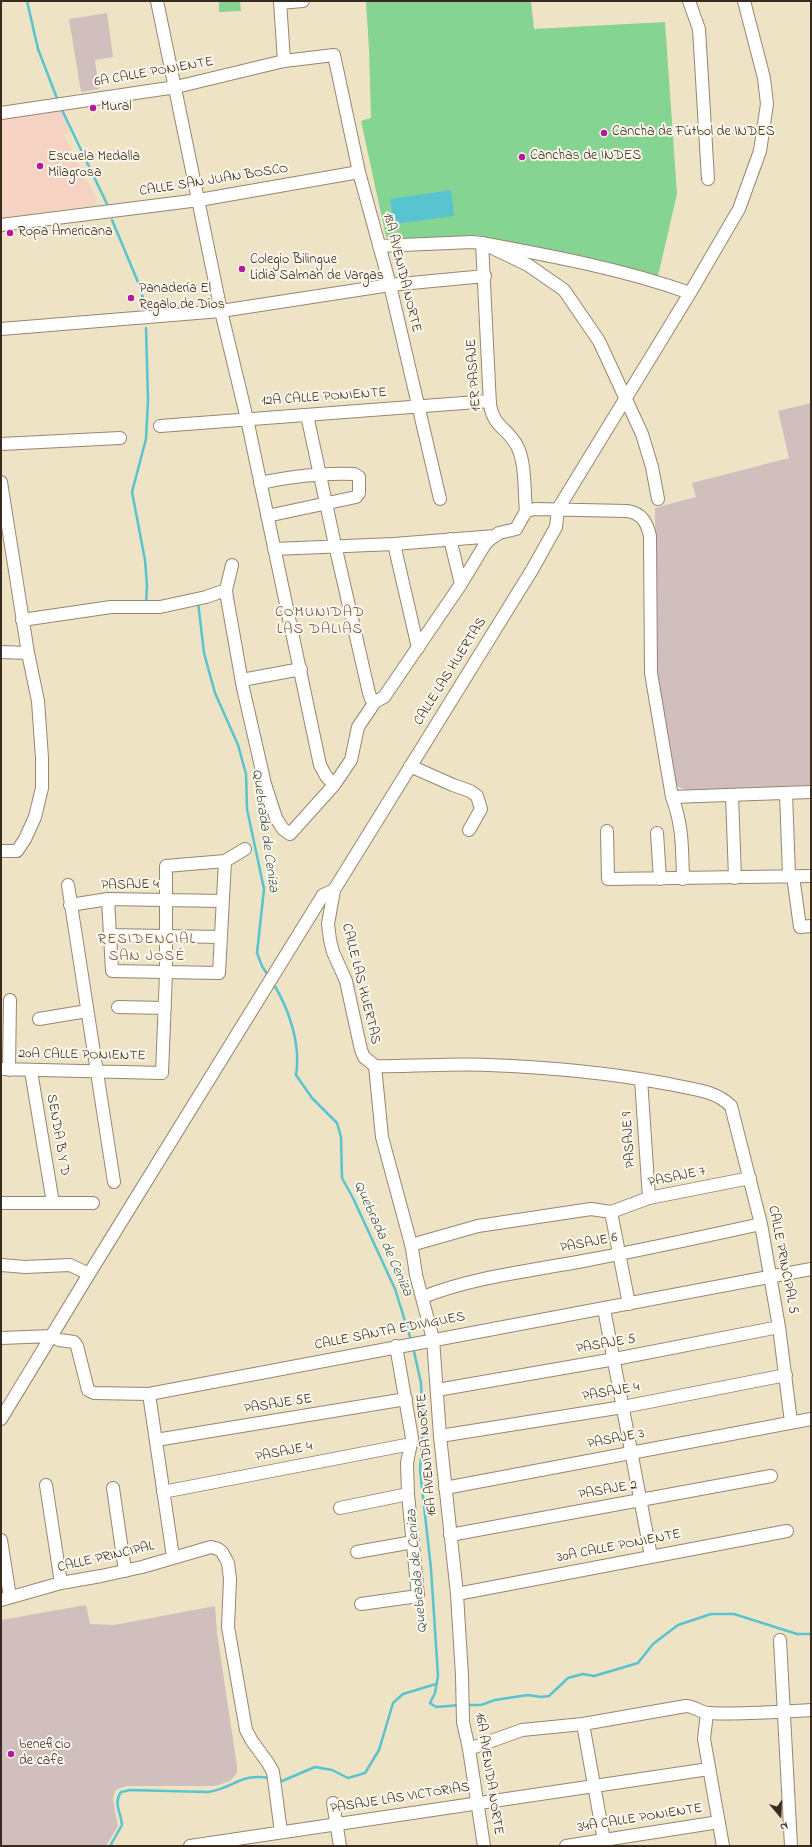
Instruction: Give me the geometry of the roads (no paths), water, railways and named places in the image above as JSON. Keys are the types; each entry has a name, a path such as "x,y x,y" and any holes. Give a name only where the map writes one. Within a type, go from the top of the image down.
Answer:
{"street":[{"path":"157,1 221,310 247,419 301,669 320,765 326,776 334,785"},
{"path":"284,61 280,2 303,1"},
{"path":"689,1 699,28 708,179"},
{"path":"558,510 690,293 739,209 760,151 767,104 764,78 744,1"},
{"name":"6A CALLE PONIENTE","path":"1,113 59,103 176,87 284,61 334,55"},
{"name":"18A AVENIDA NORTE","path":"334,55 359,172 390,285 440,499"},
{"name":"CALLE SAN JUAN BOSCO","path":"1,225 198,200 359,172"},
{"path":"379,246 472,242 482,243 568,259 660,283 690,293"},
{"path":"482,243 528,265 564,290 599,342 626,398 642,434 652,467 658,500"},
{"name":"1ER PASAJE","path":"482,243 485,276 490,401 492,414 497,424 513,440 521,457 526,511"},
{"path":"1,329 221,310 390,285 485,276"},
{"name":"12A CALLE PONIENTE","path":"160,426 490,401"},
{"path":"307,415 334,545 369,693 371,699 375,702"},
{"path":"1,444 120,438"},
{"path":"260,483 320,473 354,474 359,477 359,493 356,497 267,516"},
{"path":"1,482 22,620 38,701 42,788 35,817 25,839 17,850 1,851"},
{"path":"232,565 226,590 242,680 271,806 283,829 290,834 334,785 351,760 358,727 375,702 384,697 461,584 484,546 495,536 499,533 516,529 526,511 535,509 634,512 643,517 648,526 650,536 651,673 672,797 679,815 682,833 683,879"},
{"name":"CALLE LAS HUERTAS","path":"376,1066 364,1057 360,1050 346,982 333,952 330,940 328,924 334,890 532,570 556,527 558,510"},
{"path":"274,549 334,545 394,544 495,536"},
{"path":"450,539 461,584"},
{"path":"394,544 418,648"},
{"path":"22,620 111,607 160,607 206,597 226,590"},
{"path":"1,652 28,652"},
{"path":"242,680 301,669"},
{"path":"410,766 470,791 477,796 481,809 468,830"},
{"path":"672,797 811,792"},
{"path":"786,793 791,876 800,927 811,926"},
{"path":"732,795 735,878"},
{"path":"607,831 608,879 811,876"},
{"path":"657,833 660,879"},
{"path":"118,1007 165,1008 166,866 225,861 245,849"},
{"path":"108,899 112,971 219,973 225,861"},
{"path":"68,885 114,1182"},
{"path":"1,1419 323,895 334,890"},
{"name":"PASAJE 4","path":"70,905 108,899 166,900"},
{"path":"166,900 222,901"},
{"path":"109,935 220,937"},
{"path":"5,1070 10,1000"},
{"name":"20A CALLE PONIENTE","path":"5,1070 162,1073 165,1008"},
{"path":"39,1019 87,1011"},
{"path":"376,1066 487,1064 552,1068 641,1079"},
{"name":"16A AVENIDA NORTE","path":"376,1066 382,1137 411,1245 416,1275 433,1339 440,1436 457,1594 463,1716 484,1846"},
{"name":"SENDA B Y D","path":"31,1071 53,1203"},
{"name":"CALLE PRINCIPAL 5","path":"641,1079 709,1092 721,1096 731,1106 761,1224 779,1327 792,1422"},
{"name":"PASAJE 9","path":"641,1079 649,1198"},
{"name":"PASAJE 7","path":"611,1212 649,1198 750,1178"},
{"path":"1,1203 93,1203"},
{"path":"411,1245 478,1226 591,1209 611,1212 629,1304"},
{"name":"PASAJE 6","path":"423,1297 448,1287 619,1254 761,1224"},
{"path":"1,1265 14,1267 70,1265 89,1274"},
{"name":"CALLE SANTA EDIVIGUES","path":"52,1336 59,1340 74,1342 77,1346 88,1390 94,1393 149,1394 433,1339 604,1309 811,1269"},
{"path":"604,1309 651,1556"},
{"name":"PASAJE 5","path":"437,1390 614,1359 779,1327"},
{"path":"1,1338 52,1336"},
{"path":"361,1604 418,1596 408,1494 407,1463 412,1438 396,1346"},
{"name":"PASAJE 4","path":"440,1436 623,1407 786,1375"},
{"path":"149,1394 173,1557"},
{"name":"PASAJE 5E","path":"156,1440 406,1399"},
{"name":"PASAJE 3","path":"445,1488 811,1419"},
{"name":"PASAJE 4","path":"163,1492 411,1444"},
{"name":"PASAJE 2","path":"450,1535 771,1476"},
{"path":"46,1485 61,1583"},
{"path":"113,1488 125,1571"},
{"path":"340,1508 408,1494"},
{"name":"30A CALLE PONIENTE","path":"457,1594 787,1531"},
{"path":"1,1540 6,1598"},
{"path":"357,1552 413,1542"},
{"name":"CALLE PRINCIPAL","path":"6,1598 61,1583 125,1571 211,1547 222,1552 228,1563 230,1579 228,1627 246,1730 273,1772 281,1832"},
{"path":"780,1640 791,1846"},
{"path":"469,1750 522,1730 537,1727 583,1724 686,1706 693,1706 706,1713 784,1712 811,1710"},
{"path":"706,1713 704,1740 723,1846"},
{"path":"583,1724 604,1843"},
{"name":"PASAJE LAS VICTORIAS","path":"190,1846 221,1844 281,1832 709,1769"},
{"path":"332,1803 340,1846"},
{"name":"34A CALLE PONIENTE","path":"566,1846 604,1843 719,1822"}],"water":[{"path":"451,190 454,216 394,224 390,199"}],"waterway":[{"name":"Quebrada de Ceniza","path":"27,1 38,49 58,101"},
{"name":"Quebrada de Ceniza","path":"61,108 107,204"},
{"name":"Quebrada de Ceniza","path":"112,220 138,282 146,307"},
{"name":"Quebrada de Ceniza","path":"146,328 148,400 146,439 132,492 145,560 147,586 146,604"},
{"name":"Quebrada de Ceniza","path":"198,602 204,653 215,693 238,745 246,774 247,809 264,889 257,953 262,966 269,977"},
{"name":"Quebrada de Ceniza","path":"273,983 289,1015 297,1051 296,1075 312,1098 337,1123 341,1137 342,1178 353,1198 395,1289 411,1340"},
{"name":"Quebrada de Ceniza","path":"413,1347 421,1383 423,1428 420,1470 431,1569 438,1676 435,1693 430,1703 436,1707 460,1705"},
{"path":"467,1705 481,1705 495,1700 528,1695 541,1697 549,1696 568,1678 583,1674 594,1676 638,1663 653,1644 678,1625 711,1614 734,1614 797,1634 811,1634"},
{"path":"278,1780 282,1781 315,1767 332,1770 348,1778 365,1773 379,1750 393,1703 403,1694 436,1684"},
{"path":"110,1846 122,1825 118,1808 118,1800 121,1792 130,1790 208,1792 244,1779 260,1777 270,1778"}],"place":[{"name":"Mural","path":"93,108"},
{"name":"Cancha de Fútbol de INDES","path":"604,133"},
{"name":"Canchas de INDES","path":"522,157"},
{"name":"Escuela Medalla Milagrosa","path":"40,166"},
{"name":"Ropa Americana","path":"10,233"},
{"name":"Colegio Bilingue Lidia Salman de Vargas","path":"242,269"},
{"name":"Panadería El Regalo de Dios","path":"131,298"},
{"name":"beneficio de cafe","path":"11,1754"}],"district":[{"name":"COMUNIDAD LAS DALIAS","path":"320,622"},
{"name":"RESIDENCIAL SAN JOSÉ","path":"147,950"}]}
